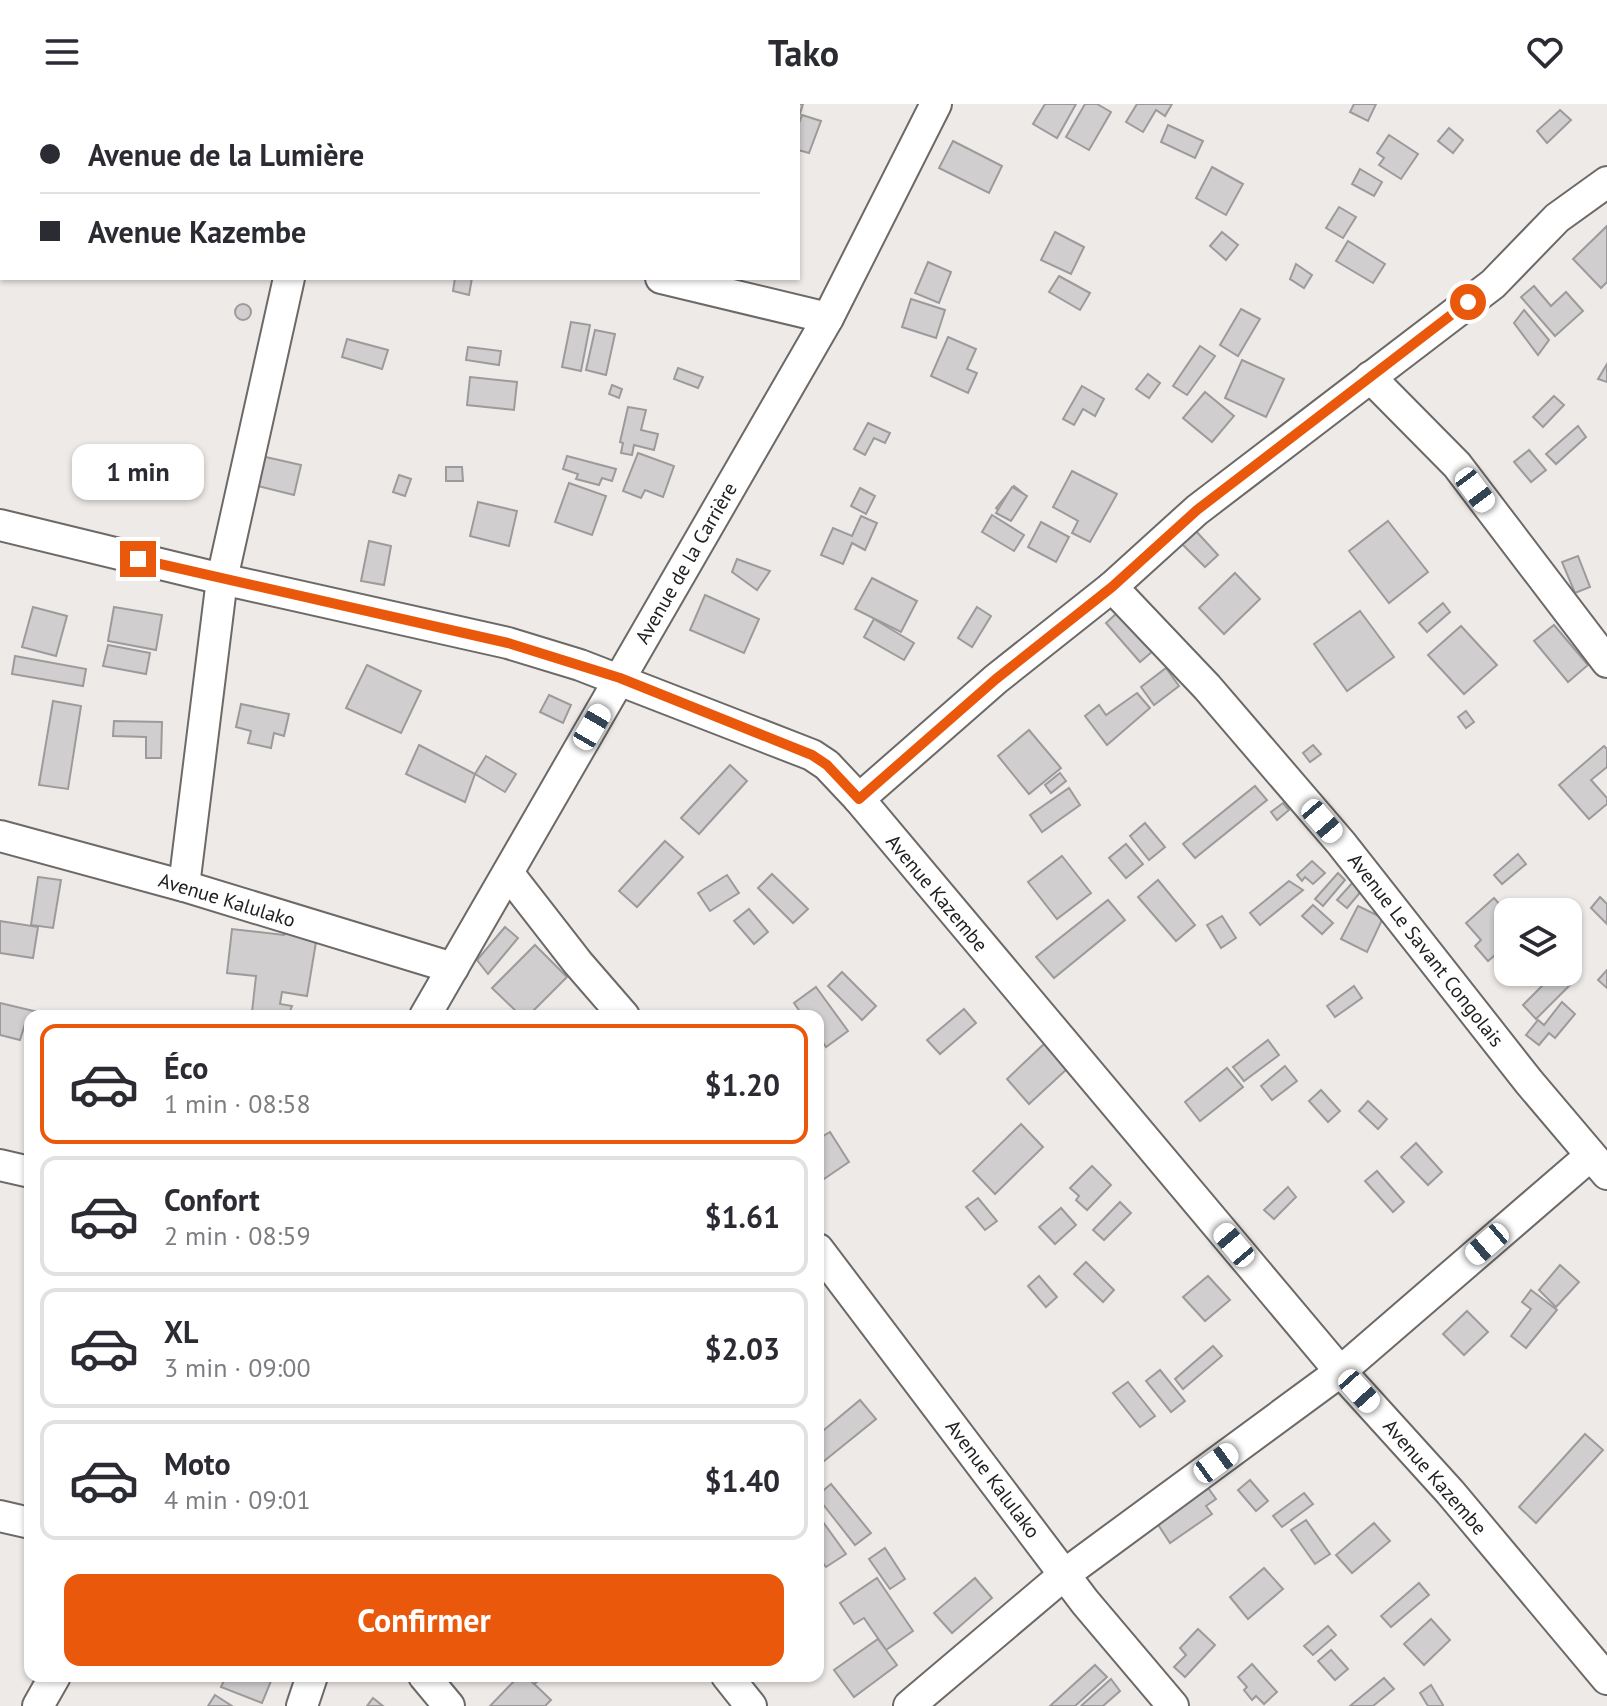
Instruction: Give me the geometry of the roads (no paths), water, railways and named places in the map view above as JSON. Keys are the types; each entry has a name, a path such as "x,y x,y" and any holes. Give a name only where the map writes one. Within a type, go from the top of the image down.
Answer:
{"street":[{"name":"Avenue de la Carrière","path":"428,1010 828,318 936,104"},
{"path":"859,799 996,679 1112,587 1197,510 1493,284 1557,218 1607,182"},
{"path":"184,886 222,579 289,280"},
{"path":"669,280 828,318"},
{"path":"1370,377 1457,465 1607,662"},
{"name":"Avenue Kazembe","path":"0,525 508,643 620,678 812,755 827,765 859,799 1341,1371 1450,1492 1607,1679"},
{"name":"Avenue Le Savant Congolais","path":"1112,587 1207,687 1341,843 1598,1165"},
{"name":"Avenue Kalulako","path":"0,836 184,886 453,968"},
{"path":"508,873 619,1010"},
{"path":"0,1165 24,1171"},
{"path":"909,1706 1065,1574 1341,1371 1598,1165"},
{"name":"Avenue Kalulako","path":"824,1257 1065,1574 1173,1706"},
{"path":"0,1516 24,1522"},
{"path":"38,1706 52,1682"},
{"path":"302,1706 310,1682"},
{"path":"429,1682 449,1706"},
{"path":"732,1682 751,1706"}]}
